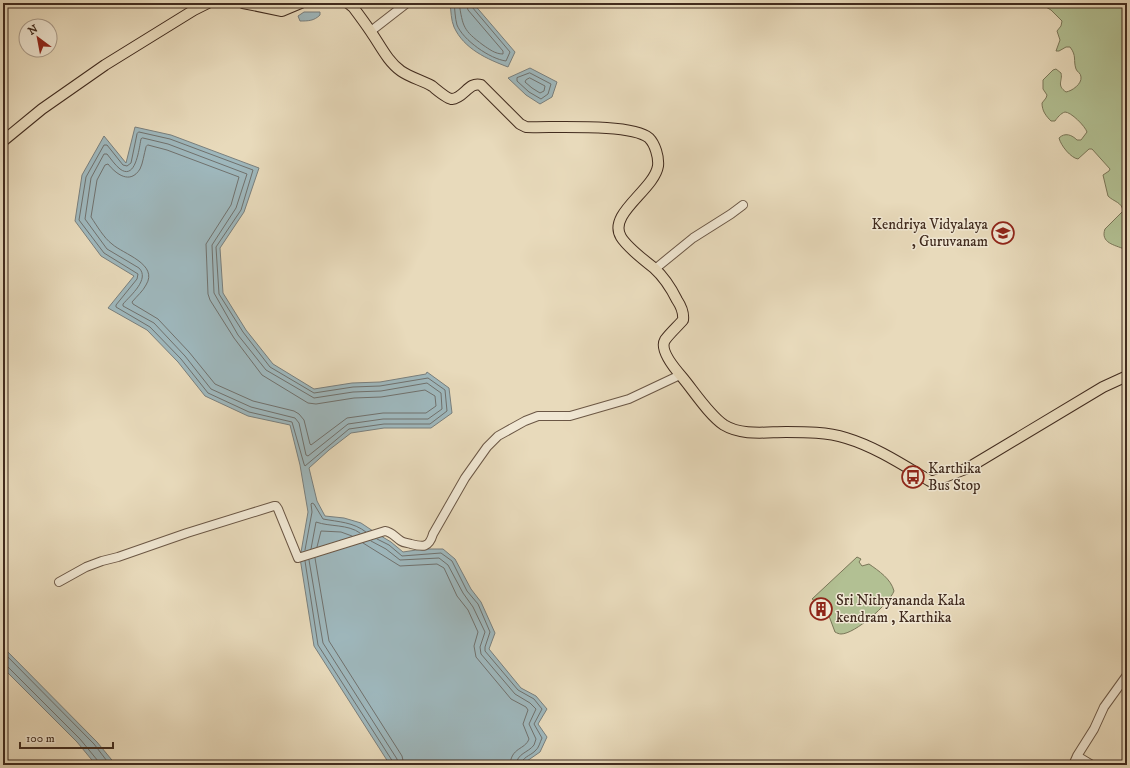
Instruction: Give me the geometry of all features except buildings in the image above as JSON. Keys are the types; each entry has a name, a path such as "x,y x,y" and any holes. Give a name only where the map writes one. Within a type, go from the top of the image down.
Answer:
{"main road":[{"path":"3,141 42,109 105,65 194,10 208,3"},
{"path":"243,3 282,11 301,3"},
{"path":"348,3 353,7 371,31 385,54 400,70 413,78 433,86 449,98 453,99 473,85 482,85 520,124 526,127 581,127 616,129 642,135 648,138 653,144 658,158 658,166 651,181 620,218 618,229 621,238 669,285 683,312 683,320 665,340 663,349 680,375 712,415 723,424 734,430 760,433 785,432 828,434 846,438 896,460 930,481 934,481 968,468 1103,387 1127,376"}],"street":[{"path":"371,31 407,3"},
{"path":"654,269 693,238 743,205"},
{"path":"60,582 86,567 102,561 274,506 278,509 298,558 385,531 389,531 402,542 420,546 426,545 430,542 433,534 466,478 488,447 498,436 525,421 538,416 570,416 629,399 680,375"},
{"path":"1073,765 1094,729 1104,707 1127,674"},
{"path":"1077,756 1092,765"}],"green space":[{"path":"1039,3 1127,3 1127,247 1124,249 1109,243 1104,234 1105,229 1123,211 1119,204 1108,196 1103,175 1110,169 1092,149 1089,149 1078,159 1069,154 1059,138 1064,135 1068,135 1077,140 1081,140 1087,132 1084,126 1074,117 1065,112 1055,121 1051,121 1046,115 1042,106 1042,103 1047,95 1043,89 1043,80 1053,70 1056,69 1061,73 1061,87 1066,92 1076,87 1081,80 1081,77 1076,69 1074,56 1070,47 1056,51 1060,40 1057,31 1061,26 1062,21 1051,10"},
{"path":"857,557 861,559 859,562 862,566 869,564 877,569 890,583 894,591 886,603 863,624 847,633 840,634 835,632 826,608 821,602 817,602 812,599"}],"water":[{"path":"450,3 473,3 515,52 508,67 484,57 470,47 458,35 453,24"},
{"path":"644,3 671,3 669,7 646,7"},
{"path":"304,12 320,12 320,15 313,20 300,21 298,16"},
{"path":"530,68 557,82 552,97 540,104 526,95 508,78"},
{"path":"135,127 171,135 259,168 244,212 220,248 223,293 246,330 273,364 314,389 352,383 380,382 426,374 427,372 449,388 452,413 431,428 384,428 351,433 309,468 317,501 325,516 344,518 361,523 391,542 403,552 423,549 443,549 455,559 471,589 481,602 495,633 489,649 521,688 536,696 547,709 538,724 547,737 540,752 527,761 524,765 390,765 314,646 300,558 308,512 300,465 290,425 248,416 205,396 178,362 147,330 108,308 134,276 101,256 75,221 82,175 104,136 126,163"},
{"path":"3,647 97,742 116,765 96,765 77,742 3,668"}],"place":[{"name":"Kendriya Vidyalaya , Guruvanam","path":"1003,233"},
{"name":"Karthika Bus Stop","path":"913,477"},
{"name":"Sri Nithyananda Kala kendram , Karthika","path":"821,609"}]}
